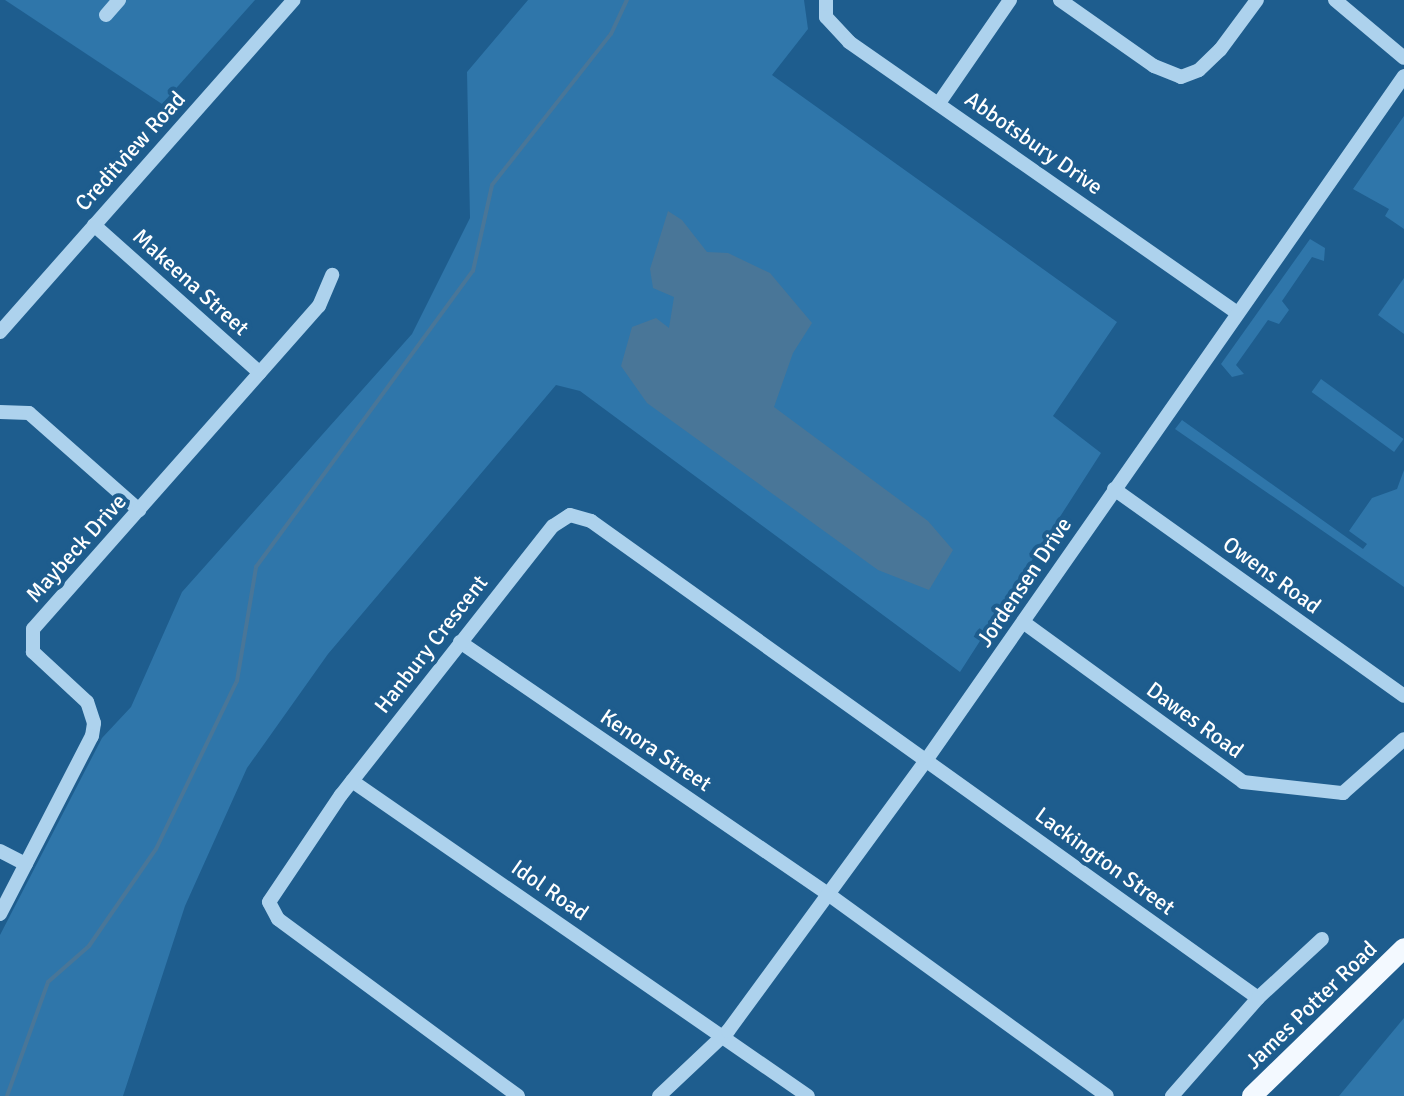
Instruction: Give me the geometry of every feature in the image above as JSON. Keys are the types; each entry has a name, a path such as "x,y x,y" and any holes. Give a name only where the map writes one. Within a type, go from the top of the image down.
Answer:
{"main road":[{"name":"James Potter Road","path":"1252,1096 1404,948"}],"street":[{"path":"106,15 119,0"},
{"name":"Creditview Road","path":"0,332 294,0"},
{"name":"Abbotsbury Drive","path":"826,0 826,17 849,42 1235,311"},
{"path":"939,103 1010,0"},
{"path":"1060,0 1154,66 1181,77 1199,70 1220,50 1257,0"},
{"path":"1335,0 1404,58"},
{"name":"Jordensen Drive","path":"659,1096 723,1036 927,759 1235,311 1404,76"},
{"name":"Makeena Street","path":"94,225 260,373"},
{"name":"Maybeck Drive","path":"0,914 92,736 94,723 87,702 35,656 30,636 319,306 332,275"},
{"path":"0,412 29,413 139,510"},
{"name":"Owens Road","path":"1114,489 1404,696"},
{"name":"Hanbury Crescent","path":"518,1096 272,914 270,894 352,781 553,526 570,515 579,515 927,759"},
{"name":"Dawes Road","path":"1023,622 1243,782 1343,793 1404,739"},
{"name":"Kenora Street","path":"460,642 828,894"},
{"name":"Lackington Street","path":"927,759 1258,998"},
{"name":"Idol Road","path":"352,781 808,1096"},
{"path":"0,851 26,864"},
{"path":"828,894 1107,1096"},
{"path":"1172,1096 1258,998 1322,939"}],"shaded area":[{"path":"5,0 255,0 162,104"},
{"path":"528,0 804,0 808,29 772,75 1117,322 1053,416 1101,453 960,672 580,391 556,385 328,654 247,768 185,906 123,1096 0,1096 0,935 102,738 131,707 182,592 412,334 470,218 467,72"},
{"path":"1404,116 1404,229 1385,216 1389,209 1353,189"},
{"path":"668,211 682,220 707,252 728,253 770,273 812,323 793,353 774,407 928,521 953,550 929,590 878,570 647,403 621,366 632,327 656,318 669,328 674,297 653,288 650,269"},
{"path":"1310,239 1325,248 1324,261 1312,257 1282,301 1289,310 1279,324 1268,320 1236,365 1244,374 1232,377 1221,364"},
{"path":"1404,278 1404,334 1378,315"},
{"path":"1321,379 1404,439 1394,452 1312,392"},
{"path":"1182,420 1363,549 1367,544 1349,531 1372,498 1397,489 1404,470 1404,587 1175,429"},
{"path":"1404,1018 1404,1096 1339,1096"}],"waterway":[{"path":"7,1096 48,982 89,946 156,849 237,681 256,567 473,271 492,185 611,34 627,0"}]}
